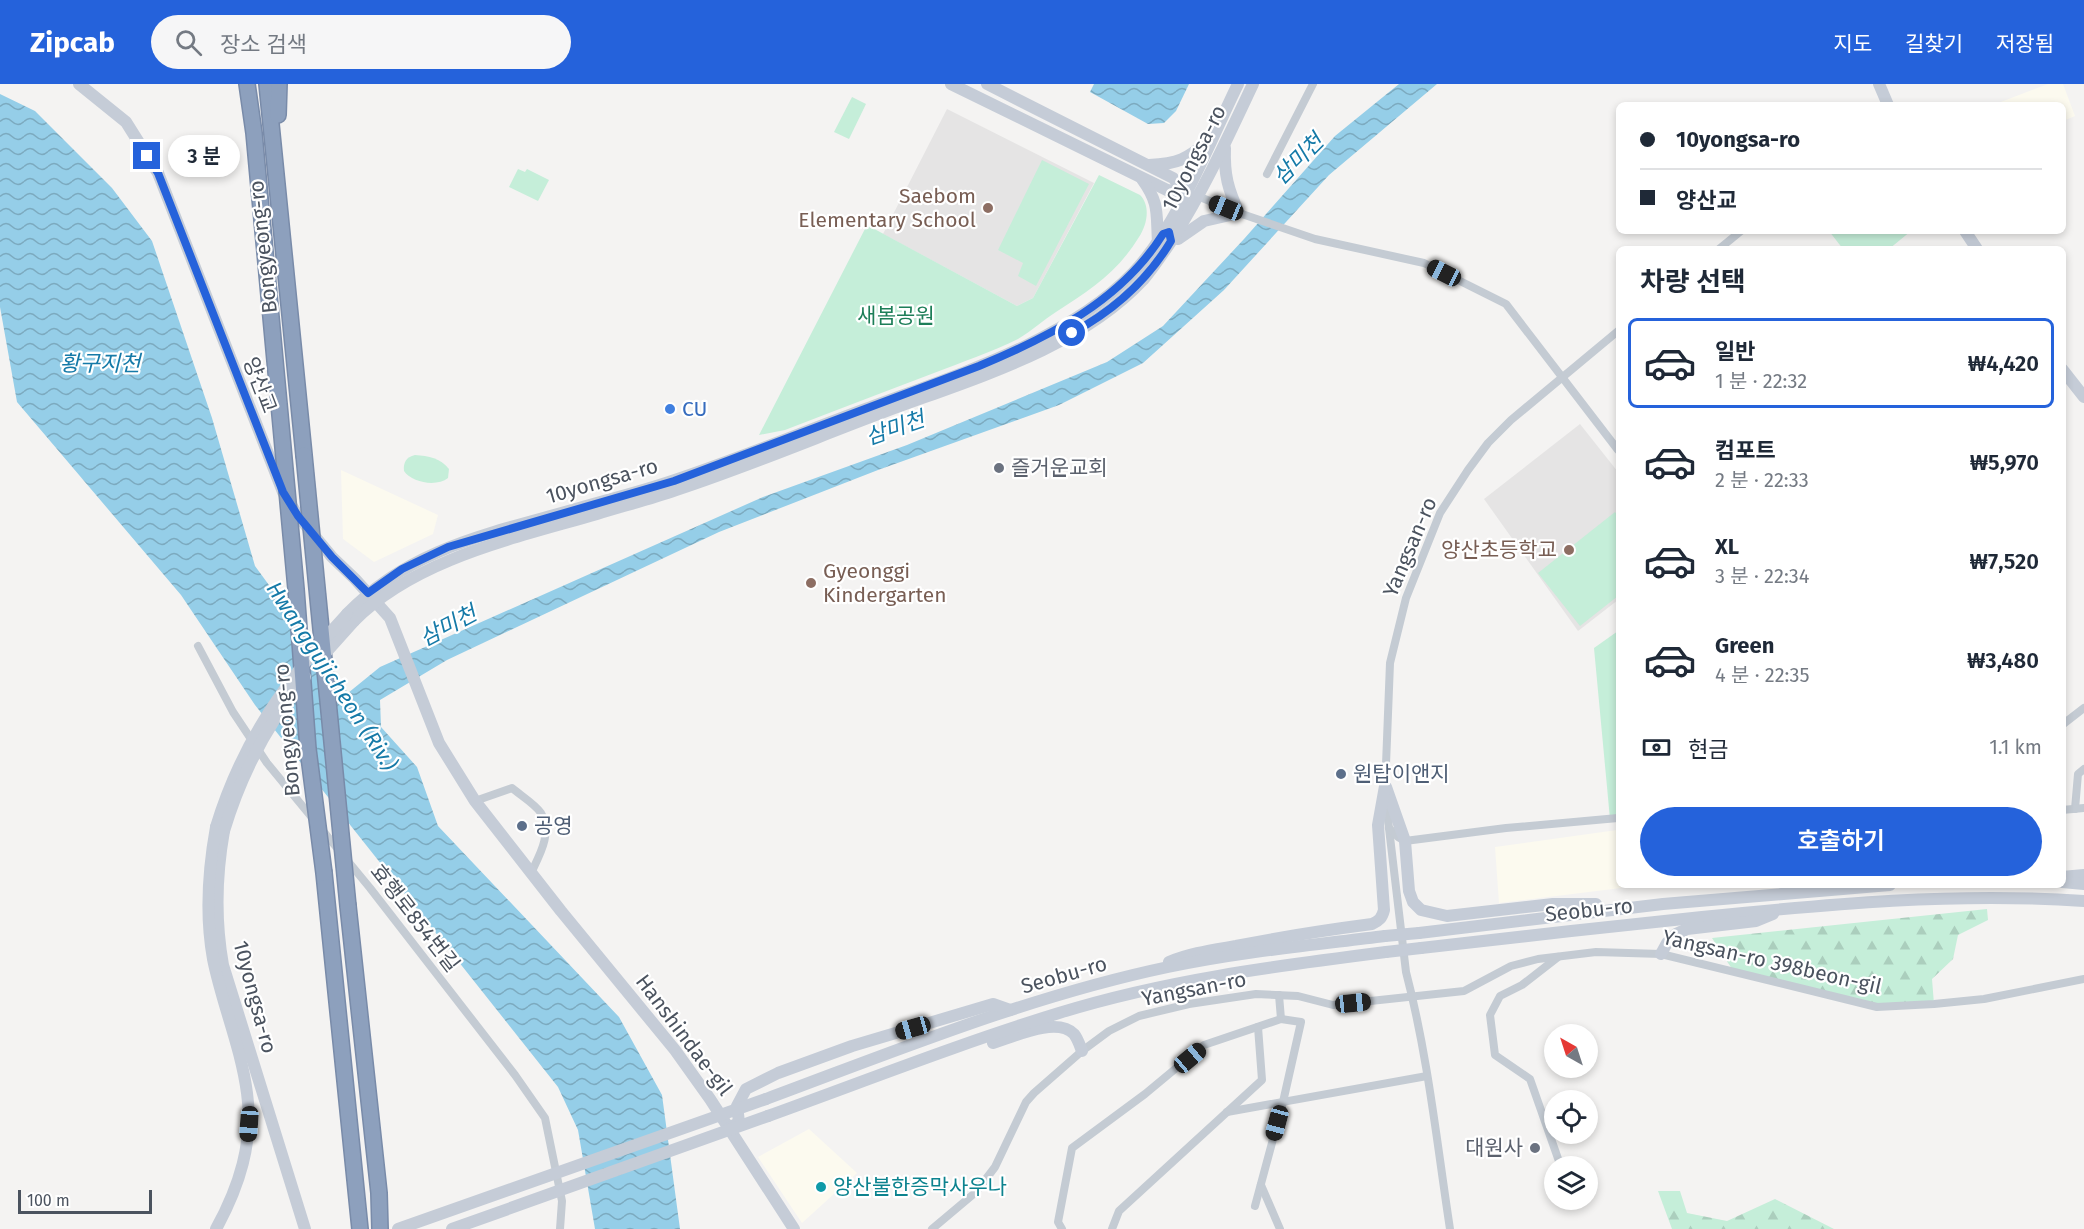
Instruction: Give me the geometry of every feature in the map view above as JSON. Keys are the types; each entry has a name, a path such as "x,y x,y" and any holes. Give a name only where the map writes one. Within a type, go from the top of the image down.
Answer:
{"highway":[{"name":"Bongyeong-ro","path":"247,84 254,133 296,589 308,749 324,873 360,1229"},
{"name":"Bongyeong-ro","path":"267,84 348,906 379,1193 380,1229"},
{"path":"275,163 279,84"}],"main road":[{"name":"양산교","path":"79,84 126,122 158,173 283,492 298,516 332,557 390,618 419,693"},
{"path":"951,84 1167,190 1186,192"},
{"path":"987,84 1173,178 1186,192"},
{"name":"10yongsa-ro","path":"372,598 449,560 497,543 677,490 1029,355 1089,324 1144,278 1165,241 1238,84"},
{"name":"10yongsa-ro","path":"250,1074 217,976 211,943 208,883 235,775 256,731 287,686 350,618 407,566 448,547 674,481 1016,351 1080,315 1106,298 1165,241 1198,196 1253,84"},
{"path":"1879,84 1887,102"},
{"path":"1147,165 1185,159 1212,138"},
{"path":"1140,177 1151,192 1165,241 1204,221 1239,213 1227,187 1225,144"},
{"path":"1140,177 1147,170 1147,165"},
{"path":"2066,374 2084,397"},
{"path":"407,566 406,574 414,578"},
{"name":"Hanshindae-gil","path":"419,693 439,743 475,801 675,1050 794,1229"},
{"path":"1385,786 1405,840 1409,891 1413,902 1421,910 1447,916 1553,904 1663,904"},
{"path":"1142,974 1184,956 1379,921 1383,917 1384,910 1378,825 1385,786"},
{"path":"2066,877 2084,875"},
{"path":"2066,882 2084,884"},
{"name":"Seobu-ro","path":"398,1229 1010,1010 1169,967 1385,936 1663,904 1854,888"},
{"name":"Seobu-ro","path":"452,1229 1061,1012 1130,994 1236,973 1386,952 1786,908 1958,898 2084,901"},
{"path":"1661,954 1676,934 1687,929 1756,921 1786,908"},
{"path":"728,1129 739,1122 737,1106 746,1089 778,1073 852,1046 993,1004 1010,1010"},
{"path":"902,1068 1050,1026 1063,1028 1073,1033 1082,1051"},
{"path":"216,1229 237,1185 247,1146 250,1074"},
{"path":"250,1074 305,1229"}],"street":[{"path":"1267,174 1313,84"},
{"path":"1186,192 1315,239 1424,263 1506,304 1616,447"},
{"path":"1723,246 1738,234"},
{"name":"Yangsan-ro","path":"1450,1229 1427,1076 1406,972 1386,811 1390,663 1406,598 1422,556 1440,513 1468,470 1488,443 1510,420 1616,333"},
{"name":"효행로854번길","path":"198,646 233,712 267,763 370,888 515,1074 545,1118 562,1201 560,1229"},
{"path":"2066,722 2084,708"},
{"path":"2080,809 2078,774 2084,769"},
{"path":"475,801 512,788 541,813 545,825 544,847 531,873"},
{"path":"1388,828 1405,840 1616,818"},
{"name":"Yangsan-ro 398beon-gil","path":"1413,998 1464,991 1511,966 1538,959 1614,951 1661,954 1877,1007 1984,999 2084,978"},
{"path":"1557,1156 1530,1079 1495,1055 1490,1015 1500,996 1522,985 1558,957"},
{"name":"Yangsan-ro","path":"932,1229 976,1192 995,1167 1026,1102 1034,1093 1109,1031 1139,1016 1189,1004 1256,994 1298,996 1333,1005 1413,998"},
{"path":"1279,995 1281,1019"},
{"path":"1062,1229 1058,1222 1072,1148 1145,1094 1204,1045 1281,1019 1300,1022 1283,1102 1255,1206"},
{"path":"1112,1229 1119,1211 1262,1080 1258,1027"},
{"path":"1227,1112 1427,1076"},
{"path":"1261,1184 1280,1229"}],"shaded area":[{"path":"2048,84 2063,84 2075,116 2066,120 2066,102 2001,102"},
{"name":"Saebom Elementary School","path":"947,109 1094,183 1033,298 1017,306 883,234"},
{"name":"양산초등학교","path":"1580,424 1616,469 1616,602 1578,631 1484,499"},
{"path":"341,470 438,515 433,534 374,562 343,539"},
{"path":"1616,830 1616,888 1621,888 1499,903 1495,847"},
{"path":"809,1129 857,1173 802,1223 758,1157"}],"green space":[{"path":"852,97 866,104 849,139 834,132"},
{"path":"1042,160 1089,184 1036,286 1018,276 1023,263 998,250"},
{"path":"518,169 525,172 527,169 549,180 538,201 509,187"},
{"name":"새봄공원","path":"1099,175 1140,195 1146,205 1147,216 1142,232 1131,250 1112,271 1091,288 1008,344 785,430 759,435 867,225 1017,306 1033,298"},
{"path":"1831,234 1907,234 1893,246 1841,246"},
{"path":"415,455 430,457 442,462 449,469 448,478 431,483 419,481 408,475 404,471 405,463 409,457"},
{"path":"1615,512 1616,598 1580,626 1538,573"},
{"path":"1616,632 1616,818 1610,819 1594,648"},
{"path":"1987,909 1988,920 1958,935 1953,959 1932,979 1934,1004 1877,1007 1734,972 1712,938"},
{"path":"1658,1191 1680,1191 1687,1213 1727,1221 1775,1199 1834,1229 1672,1229"}],"water":[{"path":"1094,84 1189,84 1176,111 1164,123 1148,124 1090,92"},
{"name":"황구지천","path":"1399,84 1437,84 1329,175 1224,290 1143,363 1059,405 878,470 719,532 447,660 380,700 381,727 417,767 438,826 619,1017 662,1095 680,1229 595,1229 578,1130 558,1087 255,705 181,595 17,402 0,307 0,94 35,111 112,188 152,241 212,418 255,566 348,693 380,667 763,497 907,445 1107,362 1163,326 1335,136"}],"place":[{"name":"Saebom Elementary School","path":"988,208"},
{"name":"CU","path":"670,409"},
{"name":"즐거운교회","path":"999,468"},
{"name":"양산초등학교","path":"1569,550"},
{"name":"Gyeonggi Kindergarten","path":"811,583"},
{"name":"원탑이앤지","path":"1341,774"},
{"name":"공영","path":"522,826"},
{"name":"대원사","path":"1535,1148"},
{"name":"양산불한증막사우나","path":"821,1187"}],"route":[{"path":"147,156 158,173 283,492 298,516 332,557 368,593 402,569 448,547 674,481 1016,351 1042,338 1106,298 1134,273 1163,234 1169,232 1172,236 1171,241 1144,278 1122,300 1089,324 1072,333"}],"water label":[{"name":"삼미천","path":"1298,159"},
{"name":"삼미천","path":"895,428"},
{"name":"삼미천","path":"448,626"},
{"name":"Hwanggujicheon (Riv.)","path":"332,676"}]}
